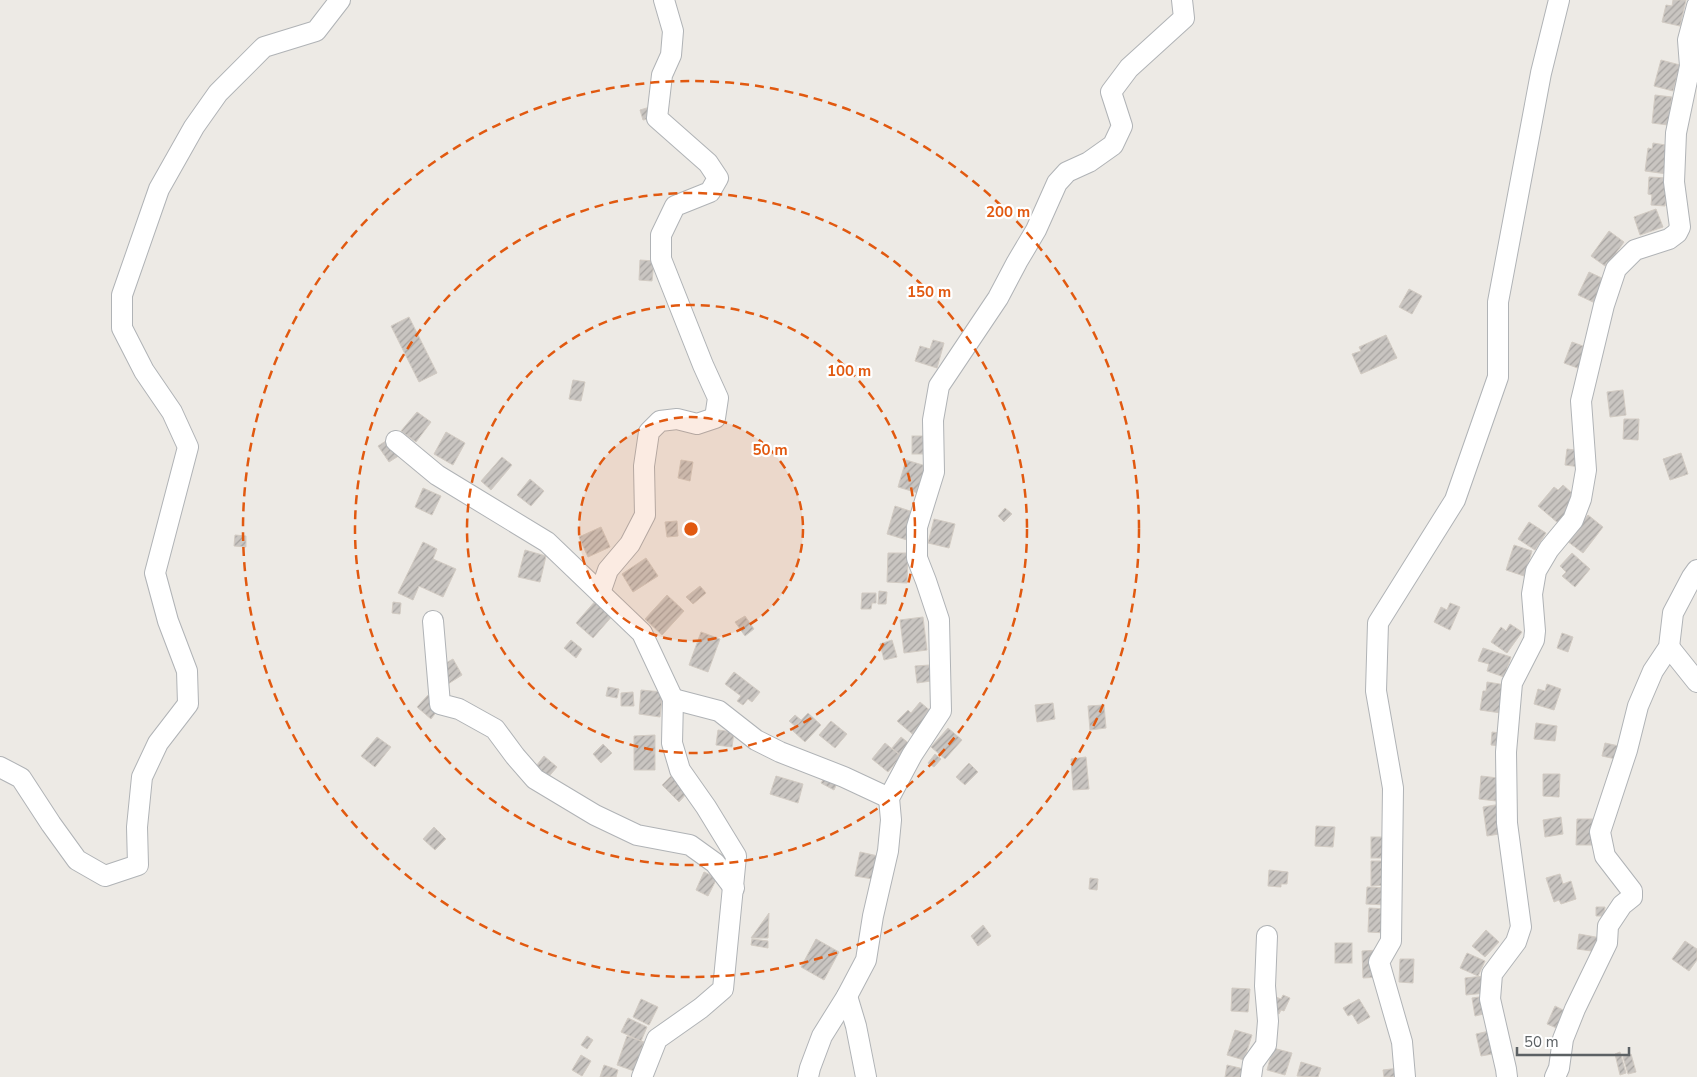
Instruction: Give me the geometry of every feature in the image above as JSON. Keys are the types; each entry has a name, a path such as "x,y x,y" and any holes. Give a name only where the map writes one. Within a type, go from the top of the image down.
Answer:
{"street":[{"path":"0,767 21,778 77,860 105,876 138,866 137,827 142,777 158,743 188,704 187,671 168,621 155,573 188,447 172,412 144,371 122,328 122,295 159,189 194,127 218,94 264,47 316,32 340,0"},
{"path":"600,593 608,570 630,544 645,515 644,466 649,432 660,420 676,419 697,424 715,418 718,398 661,259 661,235 675,206 710,192 718,178 708,163 657,118 662,75 671,55 673,30 664,0"},
{"path":"808,1077 822,1036 847,996 866,960 873,916 888,851 892,820 889,798 912,755 941,711 939,620 917,558 918,526 934,472 932,420 939,386 998,298 1036,230 1057,183 1067,172 1089,162 1113,145 1122,126 1111,92 1129,68 1184,18 1182,0"},
{"path":"1405,1077 1402,1042 1379,962 1391,941 1393,788 1376,692 1378,623 1455,500 1498,377 1498,302 1541,73 1559,0"},
{"path":"1507,1077 1490,999 1492,974 1516,942 1521,927 1508,823 1506,752 1512,683 1534,640 1532,594 1536,571 1549,548 1573,520 1581,499 1586,470 1581,402 1604,305 1616,269 1635,250 1669,239 1677,233 1680,227 1674,182 1676,132 1690,66 1688,40 1697,6"},
{"path":"396,441 438,475 547,542 642,633 673,699 672,743 680,770 706,807 736,856 723,989 701,1008 657,1039 642,1077"},
{"path":"1555,1077 1559,1068 1564,1039 1575,1009 1606,943 1608,926 1622,904 1632,897 1632,891 1605,856 1600,832 1627,750 1638,706 1652,671 1669,647 1673,613 1697,570"},
{"path":"433,621 440,704 460,709 495,730 514,756 535,779 595,815 638,835 690,845 715,863 734,888"},
{"path":"1669,647 1697,682"},
{"path":"673,699 719,711 756,740 889,798"},
{"path":"1250,1077 1254,1063 1266,1045 1268,1021 1265,986 1267,936"},
{"path":"847,996 856,1026 866,1077"}],"building":[{"path":"1673,0 1686,0 1680,26 1662,22 1666,5 1672,6"},
{"path":"1661,60 1680,65 1673,91 1654,86"},
{"path":"1655,95 1672,97 1668,125 1652,123"},
{"path":"650,107 653,118 643,120 640,110"},
{"path":"1653,143 1672,146 1667,174 1645,171 1648,148 1652,149"},
{"path":"1649,177 1668,178 1665,206 1651,205 1652,195 1648,194"},
{"path":"1656,209 1663,227 1640,235 1634,217"},
{"path":"1609,231 1624,242 1616,253 1619,255 1611,265 1607,262 1605,266 1591,256"},
{"path":"640,260 654,261 652,281 639,280"},
{"path":"1589,272 1606,280 1595,303 1578,295"},
{"path":"1409,289 1422,296 1412,314 1399,307"},
{"path":"409,317 437,373 419,382 391,326"},
{"path":"1386,335 1397,358 1361,374 1352,354 1361,351 1359,347"},
{"path":"933,340 944,343 937,368 915,361 920,346 930,349"},
{"path":"1572,342 1591,349 1583,370 1564,363"},
{"path":"573,380 585,382 581,401 569,399"},
{"path":"1623,390 1626,415 1610,417 1607,392"},
{"path":"417,412 431,422 416,442 401,431"},
{"path":"1624,419 1639,419 1638,440 1623,439"},
{"path":"446,432 465,443 453,465 434,454"},
{"path":"912,436 924,436 924,454 912,454"},
{"path":"389,439 400,455 389,462 378,446"},
{"path":"1567,449 1575,450 1581,467 1565,465"},
{"path":"1681,453 1688,474 1670,480 1663,459"},
{"path":"502,457 512,465 491,490 481,481"},
{"path":"681,460 693,462 690,481 678,478"},
{"path":"906,460 926,466 918,493 898,487"},
{"path":"530,479 544,491 531,506 517,495"},
{"path":"1563,485 1573,494 1570,498 1576,502 1558,523 1538,506 1554,487 1558,490"},
{"path":"423,488 441,496 432,515 415,507"},
{"path":"895,506 916,513 907,540 887,534"},
{"path":"1005,508 1012,514 1004,522 998,516"},
{"path":"1588,515 1603,527 1583,553 1567,541"},
{"path":"934,519 955,524 949,548 928,543"},
{"path":"677,521 678,536 667,537 665,522"},
{"path":"1529,522 1546,533 1535,550 1518,539"},
{"path":"601,527 610,547 588,557 579,537"},
{"path":"235,535 246,536 246,547 234,546"},
{"path":"423,542 437,549 433,559 456,569 443,597 419,586 413,600 398,593"},
{"path":"1514,545 1532,551 1524,576 1506,570"},
{"path":"525,550 546,556 540,582 518,577"},
{"path":"888,553 908,553 907,583 887,582"},
{"path":"1572,553 1590,569 1575,587 1562,576 1566,572 1560,566"},
{"path":"646,558 658,576 633,592 622,574"},
{"path":"700,586 706,593 693,604 686,597"},
{"path":"879,591 887,592 886,604 878,604"},
{"path":"862,593 876,593 876,603 872,603 871,609 861,609"},
{"path":"667,595 684,611 662,635 645,619"},
{"path":"597,599 614,614 593,638 576,623"},
{"path":"393,602 401,603 400,614 392,613"},
{"path":"1450,603 1460,607 1450,630 1434,622 1441,607 1447,610"},
{"path":"745,616 754,629 745,636 735,622"},
{"path":"923,617 927,650 904,653 900,620"},
{"path":"1510,624 1522,632 1507,653 1491,642 1501,627 1506,631"},
{"path":"701,632 720,639 708,672 689,665"},
{"path":"1562,633 1573,637 1568,652 1557,648"},
{"path":"571,640 582,649 576,658 564,648"},
{"path":"892,640 897,657 884,660 880,644"},
{"path":"1483,648 1511,657 1504,677 1487,671 1489,664 1478,661"},
{"path":"453,659 462,675 448,684 439,667"},
{"path":"930,665 931,681 917,683 915,666"},
{"path":"734,672 760,692 752,702 748,699 743,705 737,701 741,696 725,684"},
{"path":"1487,682 1506,685 1501,713 1480,710 1483,691 1486,691"},
{"path":"1547,684 1561,689 1554,710 1534,704 1538,689 1545,691"},
{"path":"608,687 619,689 617,698 606,696"},
{"path":"641,690 663,692 660,717 639,714"},
{"path":"633,692 634,706 621,706 621,693"},
{"path":"428,695 441,706 431,719 417,707"},
{"path":"920,702 933,713 917,738 897,721 908,710 911,713"},
{"path":"1053,703 1055,719 1037,722 1035,705"},
{"path":"1104,705 1106,728 1090,730 1088,706"},
{"path":"808,713 821,725 805,742 792,730"},
{"path":"795,715 801,720 795,726 789,721"},
{"path":"831,721 847,734 835,748 819,735"},
{"path":"1536,723 1557,726 1555,741 1534,739"},
{"path":"948,728 962,740 945,759 931,747"},
{"path":"718,730 734,732 732,747 716,745"},
{"path":"1492,732 1501,733 1500,746 1491,745"},
{"path":"655,735 655,770 634,770 634,736"},
{"path":"377,737 391,747 375,767 361,756"},
{"path":"901,737 911,745 901,756 892,748"},
{"path":"885,743 901,756 888,772 872,759"},
{"path":"1605,743 1619,746 1616,759 1602,756"},
{"path":"603,744 612,753 601,763 593,754"},
{"path":"935,754 941,759 934,767 928,763"},
{"path":"544,756 557,767 545,781 533,770"},
{"path":"1086,757 1089,789 1073,790 1071,759"},
{"path":"969,763 978,772 965,785 956,777"},
{"path":"1543,774 1560,774 1559,797 1543,796"},
{"path":"826,775 838,781 834,790 821,783"},
{"path":"671,776 688,792 679,802 662,785"},
{"path":"776,776 803,784 798,803 770,794"},
{"path":"1481,776 1498,778 1496,801 1479,799"},
{"path":"1501,804 1505,833 1487,836 1483,807"},
{"path":"1561,817 1563,834 1545,837 1543,820"},
{"path":"1577,819 1597,819 1597,845 1576,845"},
{"path":"1316,826 1335,827 1333,847 1315,846"},
{"path":"434,827 446,839 435,850 423,839"},
{"path":"1371,837 1389,837 1389,858 1371,858"},
{"path":"860,852 878,856 873,879 855,876"},
{"path":"1371,861 1388,861 1389,885 1371,886"},
{"path":"1269,870 1288,872 1287,884 1281,884 1281,887 1268,886"},
{"path":"704,872 717,878 708,896 696,890"},
{"path":"1560,874 1563,884 1571,881 1576,899 1561,904 1559,900 1554,902 1546,878"},
{"path":"1090,878 1098,879 1097,890 1089,889"},
{"path":"1367,887 1388,888 1387,905 1366,904"},
{"path":"1596,907 1605,907 1604,916 1596,916"},
{"path":"1369,908 1387,909 1387,933 1368,932"},
{"path":"769,913 768,938 751,938"},
{"path":"983,925 991,936 978,946 971,936"},
{"path":"1486,930 1499,942 1485,957 1472,946"},
{"path":"1579,934 1601,938 1599,952 1577,949"},
{"path":"752,939 768,941 768,948 751,945"},
{"path":"816,939 839,952 824,980 801,967"},
{"path":"1685,941 1697,949 1697,960 1689,971 1672,959"},
{"path":"1335,943 1352,943 1352,963 1335,963"},
{"path":"1379,950 1380,977 1363,978 1362,951"},
{"path":"1467,953 1485,961 1478,976 1460,968"},
{"path":"1400,959 1414,959 1413,983 1399,982"},
{"path":"1484,976 1485,993 1466,995 1465,978"},
{"path":"1232,988 1250,989 1248,1012 1231,1011"},
{"path":"1283,995 1290,998 1284,1011 1281,1010 1279,1014 1262,1006 1273,996 1281,999"},
{"path":"1486,996 1488,1013 1475,1016 1472,998"},
{"path":"641,999 658,1007 649,1025 633,1017"},
{"path":"1359,999 1370,1017 1358,1024 1352,1014 1348,1016 1343,1008"},
{"path":"1555,1006 1567,1012 1559,1029 1547,1024"},
{"path":"628,1018 647,1027 641,1041 621,1032"},
{"path":"1235,1030 1252,1035 1244,1060 1227,1055"},
{"path":"1494,1030 1498,1053 1481,1056 1476,1034"},
{"path":"587,1036 593,1040 587,1049 581,1045"},
{"path":"627,1036 644,1042 634,1071 617,1065"},
{"path":"1273,1048 1292,1053 1285,1075 1267,1070"},
{"path":"1620,1052 1626,1073 1620,1075 1615,1054"},
{"path":"1631,1054 1636,1072 1628,1074 1623,1057"},
{"path":"581,1055 591,1061 582,1076 572,1070"},
{"path":"1301,1062 1321,1068 1318,1077 1297,1076"},
{"path":"604,1065 618,1070 616,1077 600,1077"},
{"path":"1227,1065 1244,1069 1242,1077 1225,1077"},
{"path":"1399,1068 1400,1077 1384,1077 1383,1070"}]}
